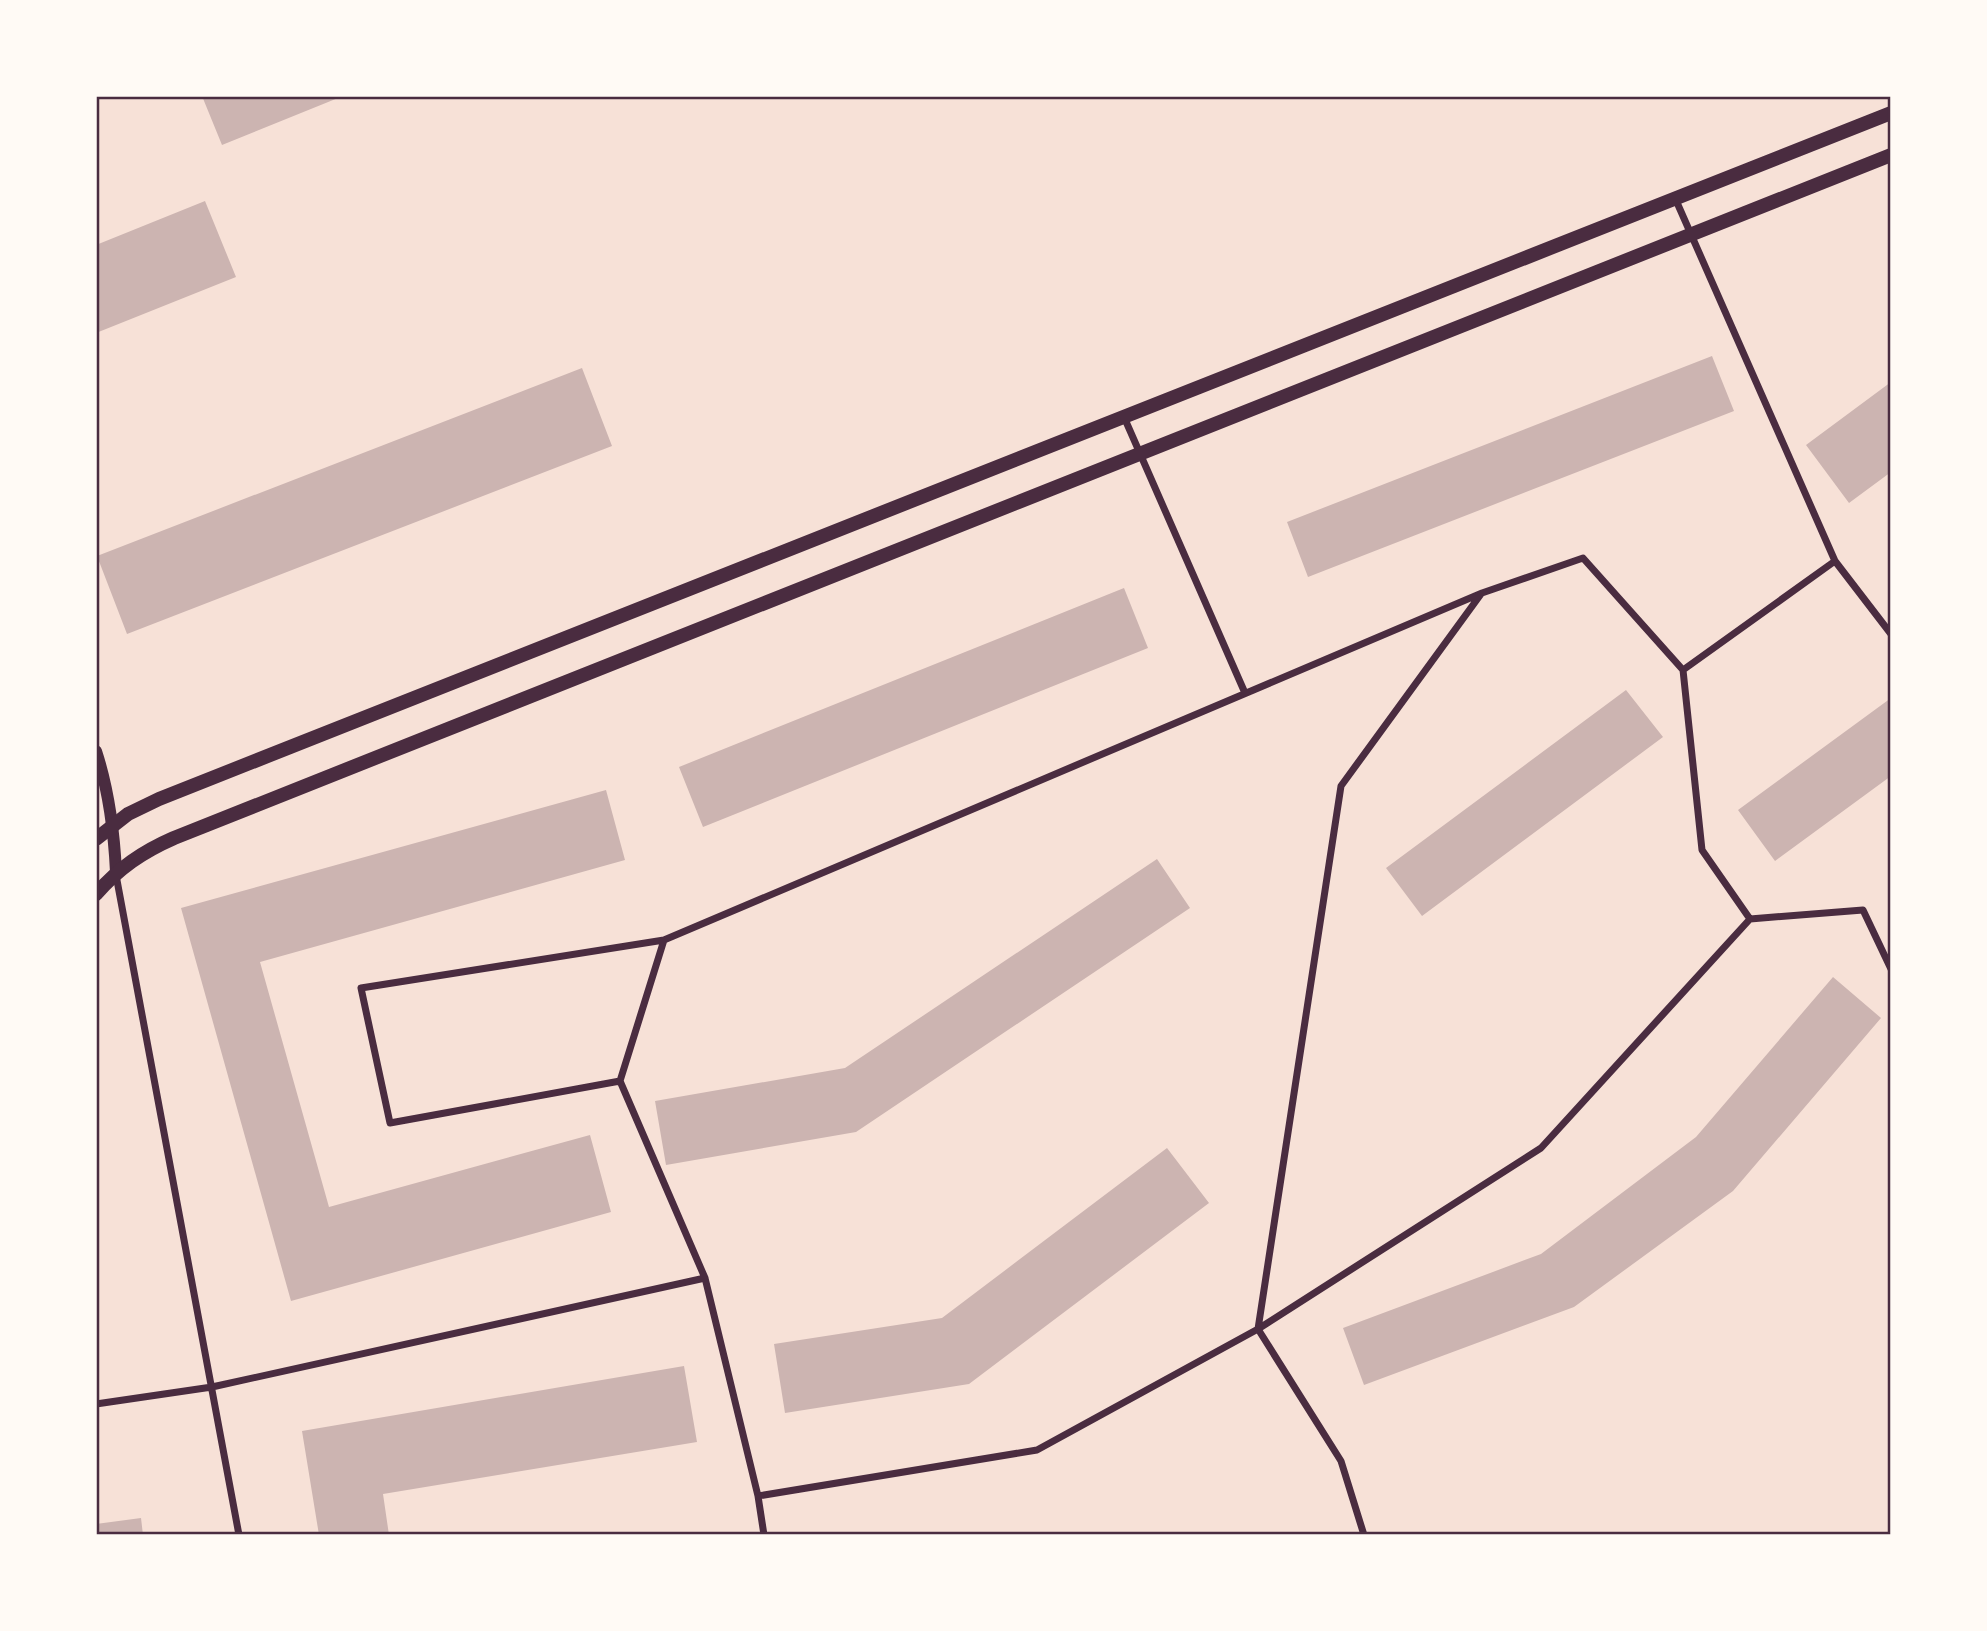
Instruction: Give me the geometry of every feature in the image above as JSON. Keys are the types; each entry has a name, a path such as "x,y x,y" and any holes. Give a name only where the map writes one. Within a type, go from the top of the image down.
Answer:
{"main road":[{"path":"96,839 113,824 159,799 1891,113"},
{"path":"96,894 116,872 134,858 174,838 1891,155"}],"street":[{"path":"1675,198 1835,561 1891,634"},
{"path":"1124,417 1245,694"},
{"path":"620,1081 390,1122 361,988 664,940 1482,593 1583,558 1683,670 1702,850 1750,919"},
{"path":"1683,670 1835,561"},
{"path":"1364,1535 1341,1461 1258,1329 1341,786 1482,593"},
{"path":"96,751 106,782 113,824 116,872 239,1535"},
{"path":"758,1496 1037,1450 1258,1329 1541,1148 1750,919 1863,910 1891,969"},
{"path":"664,940 620,1081 705,1278 758,1496 764,1535"},
{"path":"96,1404 212,1387 705,1278"}],"building":[{"path":"202,96 343,96 222,145"},
{"path":"205,201 236,277 96,333 96,245"},
{"path":"1712,356 1734,411 1308,577 1287,522"},
{"path":"582,368 612,446 127,634 97,556"},
{"path":"1891,382 1891,472 1849,503 1806,445"},
{"path":"1124,588 1148,648 703,827 679,767"},
{"path":"1626,690 1663,737 1422,916 1386,868"},
{"path":"1891,698 1891,776 1775,861 1738,810"},
{"path":"606,790 625,860 260,962 329,1207 590,1135 611,1212 291,1301 181,908"},
{"path":"1157,859 1190,908 856,1132 666,1165 655,1101 845,1068"},
{"path":"1833,977 1881,1018 1733,1191 1574,1307 1364,1385 1343,1328 1541,1254 1696,1137"},
{"path":"1167,1148 1209,1203 969,1384 785,1413 774,1344 942,1318"},
{"path":"684,1366 697,1442 383,1494 389,1535 319,1535 302,1431"},
{"path":"141,1518 143,1535 96,1535 96,1524"}]}
